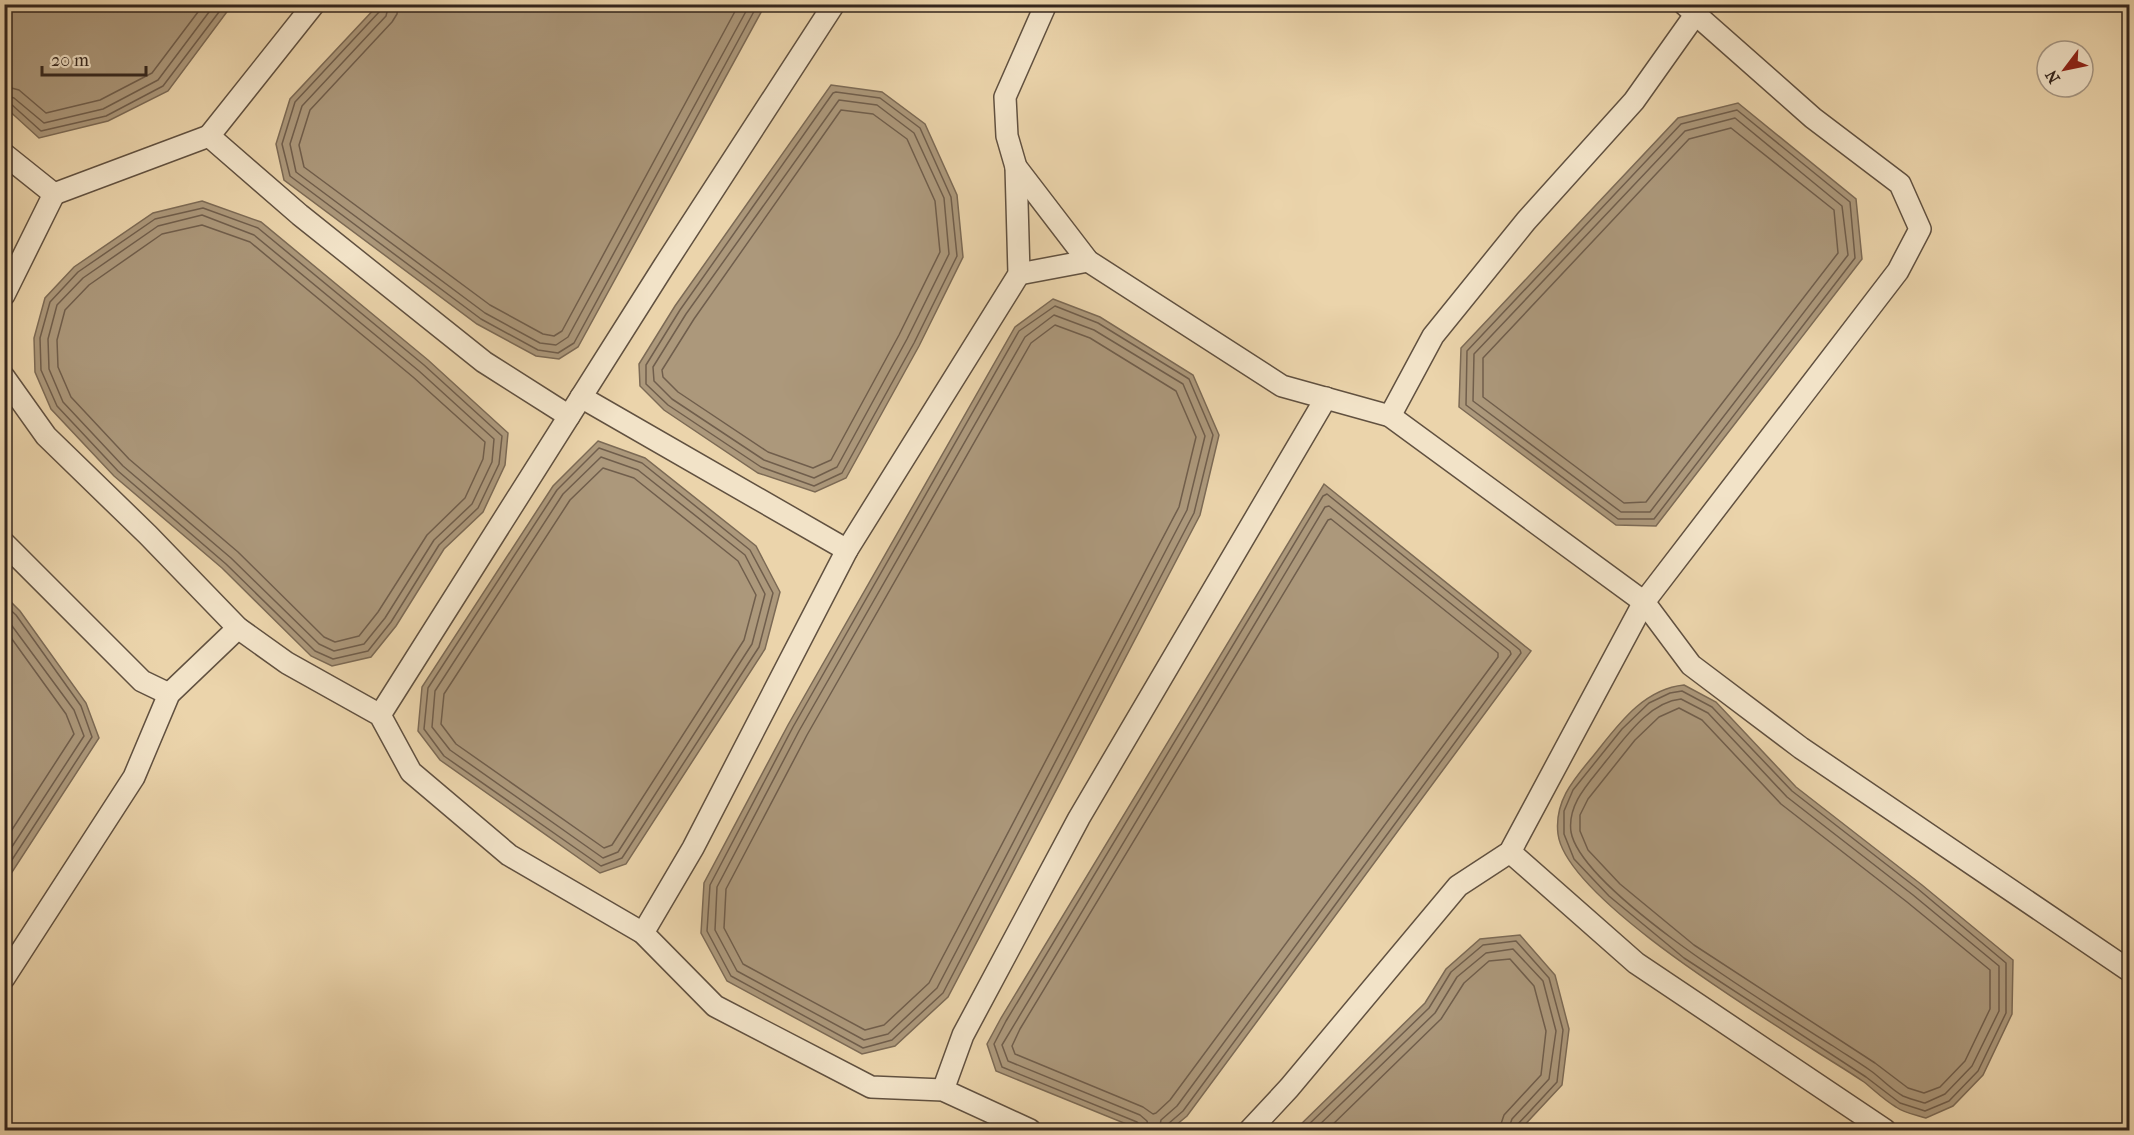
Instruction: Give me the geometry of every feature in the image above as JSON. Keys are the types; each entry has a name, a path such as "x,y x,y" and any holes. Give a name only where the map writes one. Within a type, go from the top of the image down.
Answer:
{"lane":[{"path":"4,295 54,194 209,136 314,4"},
{"path":"380,715 834,4"},
{"path":"644,933 693,848 847,550 1019,274 1016,167 1007,136 1005,97 1046,4"},
{"path":"1250,1131 1289,1088 1458,886 1510,852 1644,602 1899,271 1920,229 1900,183 1813,118 1690,10 1634,101 1526,221 1433,336 1390,416"},
{"path":"209,136 300,215 484,362 569,416"},
{"path":"4,154 54,194"},
{"path":"1016,167 1088,261 1282,386 1390,416 1644,602 1691,665 1801,748 2130,971"},
{"path":"1019,274 1088,261"},
{"path":"4,377 46,436 148,535 238,628 288,663 380,715 411,772 509,855 644,933 715,1006 871,1087 943,1090 1030,1131"},
{"path":"581,397 847,550"},
{"path":"943,1090 963,1035 1079,818 1326,398"},
{"path":"4,543 142,681 169,694"},
{"path":"4,978 134,777 169,694 238,628"},
{"path":"1510,852 1636,963 1885,1131"}],"water":[{"path":"5,4 232,5 168,91 108,121 39,138 5,107"},
{"path":"378,5 765,5 578,347 559,359 536,356 477,324 284,180 276,144 290,99"},
{"path":"831,85 882,92 925,124 957,195 963,257 919,346 846,478 815,492 758,473 664,410 640,386 639,364 675,306"},
{"path":"1738,103 1856,199 1862,259 1656,526 1616,525 1459,407 1461,348 1678,118"},
{"path":"202,201 261,222 428,360 508,433 505,465 483,512 444,549 396,626 371,657 332,666 311,656 222,568 114,476 51,409 35,372 34,338 45,298 74,267 153,213"},
{"path":"1053,299 1100,317 1193,375 1219,435 1200,515 948,997 895,1046 862,1054 727,981 701,933 704,883 788,725 1015,327"},
{"path":"598,441 645,458 756,546 780,592 765,649 626,864 600,873 440,760 418,731 422,687 553,486"},
{"path":"1324,484 1531,651 1187,1116 1170,1130 1141,1130 996,1071 987,1044 1001,1018"},
{"path":"5,596 20,611 86,703 99,738 5,883"},
{"path":"1684,685 1716,702 1796,787 1922,885 2013,960 2012,1014 1983,1075 1953,1106 1926,1118 1899,1109 1864,1082 1711,983 1668,952 1628,921 1594,890 1569,860 1558,834 1559,811 1567,791 1612,732 1633,710 1656,693"},
{"path":"1520,935 1555,975 1569,1029 1562,1085 1520,1130 1295,1130 1425,1003 1446,969 1480,939"}]}
